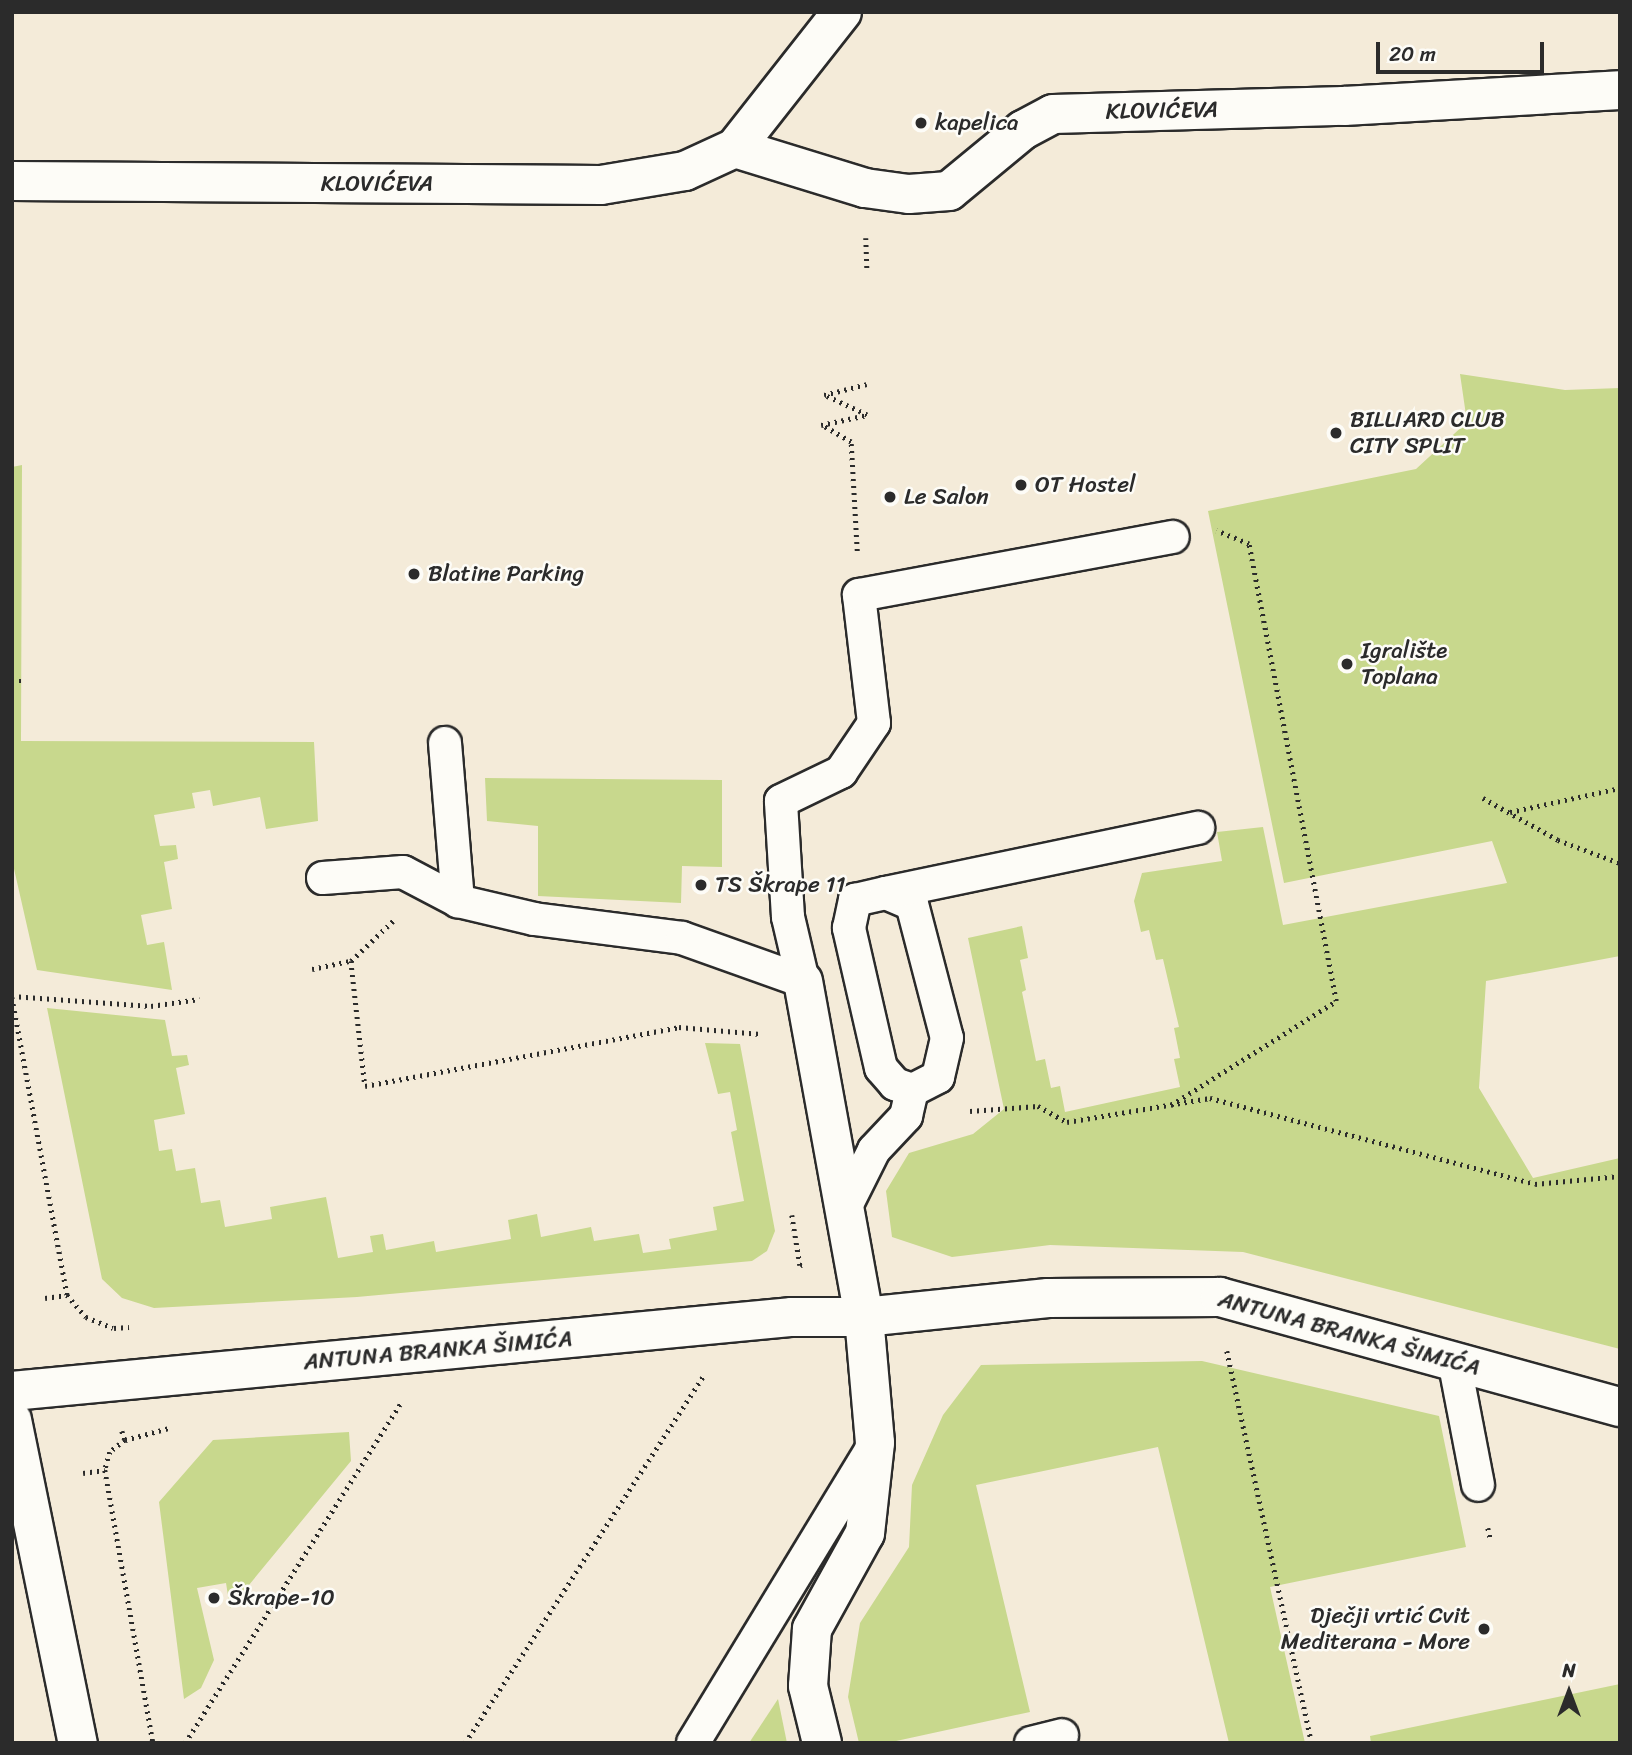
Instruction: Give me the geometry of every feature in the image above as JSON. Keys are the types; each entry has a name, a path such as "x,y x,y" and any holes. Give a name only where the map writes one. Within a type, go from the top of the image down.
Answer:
{"street":[{"name":"KLOVIĆEVA","path":"12,181 601,185 685,171 736,148 842,12"},
{"name":"KLOVIĆEVA","path":"736,148 865,188 909,194 949,191 1023,130 1053,114 1344,106 1620,90"},
{"path":"803,981 864,1317 875,1443 865,1533 812,1629 808,1686 822,1743"},
{"name":"ANTUNA BRANKA ŠIMIĆA","path":"12,1391 738,1323 864,1317 1048,1298 1220,1297 1620,1407"},
{"path":"12,1420 78,1743"}],"lane":[{"path":"803,981 788,917 781,801 841,772 874,723 859,595 1173,537"},
{"path":"445,743 458,901"},
{"path":"909,1103 881,1068 849,928 855,900 1198,828"},
{"path":"323,878 403,872 458,901 534,919 682,939 803,981"},
{"path":"844,1210 874,1150 909,1103 938,1077 947,1038 912,904 886,893"},
{"path":"1454,1360 1478,1485"},
{"path":"693,1743 875,1443"},
{"path":"1031,1743 1062,1735"}],"path":[{"path":"859,595 851,442 821,425 867,415 824,395 867,384"},
{"path":"1171,1105 1336,1001 1249,544 1211,529 1173,537"},
{"path":"12,681 21,681"},
{"path":"1509,812 1620,788"},
{"path":"1483,798 1558,840 1620,863"},
{"path":"312,969 351,961 401,914"},
{"path":"351,961 365,1086 679,1027 761,1033"},
{"path":"112,1336 114,1328 86,1317 67,1295 12,997 151,1006 199,999"},
{"path":"909,1103 1038,1106 1067,1122 1210,1098 1535,1184 1620,1176"},
{"path":"45,1298 67,1295"},
{"path":"465,1743 738,1323"},
{"path":"1227,1350 1312,1743"},
{"path":"185,1743 407,1393"},
{"path":"118,1422 125,1440 110,1452 105,1470 153,1743"},
{"path":"83,1473 105,1470"}],"green space":[{"path":"1460,374 1565,390 1620,388 1620,956 1486,981 1479,1088 1533,1178 1620,1158 1620,1349 1243,1252 1050,1245 952,1257 892,1237 886,1191 909,1153 973,1134 1004,1109 968,938 1022,926 1028,958 1020,960 1026,990 1022,992 1036,1061 1045,1059 1051,1088 1060,1086 1065,1112 1180,1087 1174,1059 1180,1058 1174,1028 1179,1027 1163,959 1156,960 1149,930 1141,932 1134,901 1142,873 1222,861 1217,832 1263,827 1283,925 1507,883 1492,841 1284,883 1208,511 1416,469 1467,422"},
{"path":"22,465 21,741 314,742 318,821 266,829 260,797 213,806 210,790 192,793 195,808 154,815 160,846 176,845 178,859 164,862 172,909 141,915 147,945 164,942 172,990 37,970 12,860 12,467"},
{"path":"485,778 722,780 722,867 682,866 681,903 538,896 538,826 487,821"},
{"path":"47,1008 165,1020 172,1056 187,1055 189,1065 176,1068 185,1114 154,1120 159,1151 172,1149 176,1171 195,1168 201,1203 220,1200 225,1227 272,1219 270,1207 326,1197 338,1258 373,1252 370,1236 383,1234 386,1250 434,1241 436,1252 511,1239 508,1220 537,1214 541,1237 591,1227 594,1241 639,1234 643,1253 671,1249 669,1239 717,1230 713,1207 744,1201 731,1132 737,1130 730,1092 718,1094 705,1043 740,1044 775,1231 767,1251 752,1261 357,1297 154,1308 122,1298 102,1279"},
{"path":"1202,1361 1439,1416 1466,1547 1270,1587 1305,1743 1229,1743 1158,1447 976,1485 1030,1712 887,1743 859,1743 848,1697 860,1623 909,1547 912,1485 943,1415 981,1365"},
{"path":"349,1432 351,1461 230,1608 226,1583 197,1588 214,1660 201,1688 184,1699 159,1502 213,1440"},
{"path":"1620,1684 1620,1743 1371,1743 1370,1736"},
{"path":"778,1699 787,1743 749,1743"}],"place":[{"name":"kapelica","path":"921,123"},
{"name":"BILLIARD CLUB CITY SPLIT","path":"1336,433"},
{"name":"OT Hostel","path":"1021,485"},
{"name":"Le Salon","path":"890,497"},
{"name":"Blatine Parking","path":"414,574"},
{"name":"Igralište Toplana","path":"1347,664"},
{"name":"TS Škrape 11","path":"701,885"},
{"name":"Škrape-10","path":"214,1598"},
{"name":"Dječji vrtić Cvit Mediterana - More","path":"1484,1629"}]}
